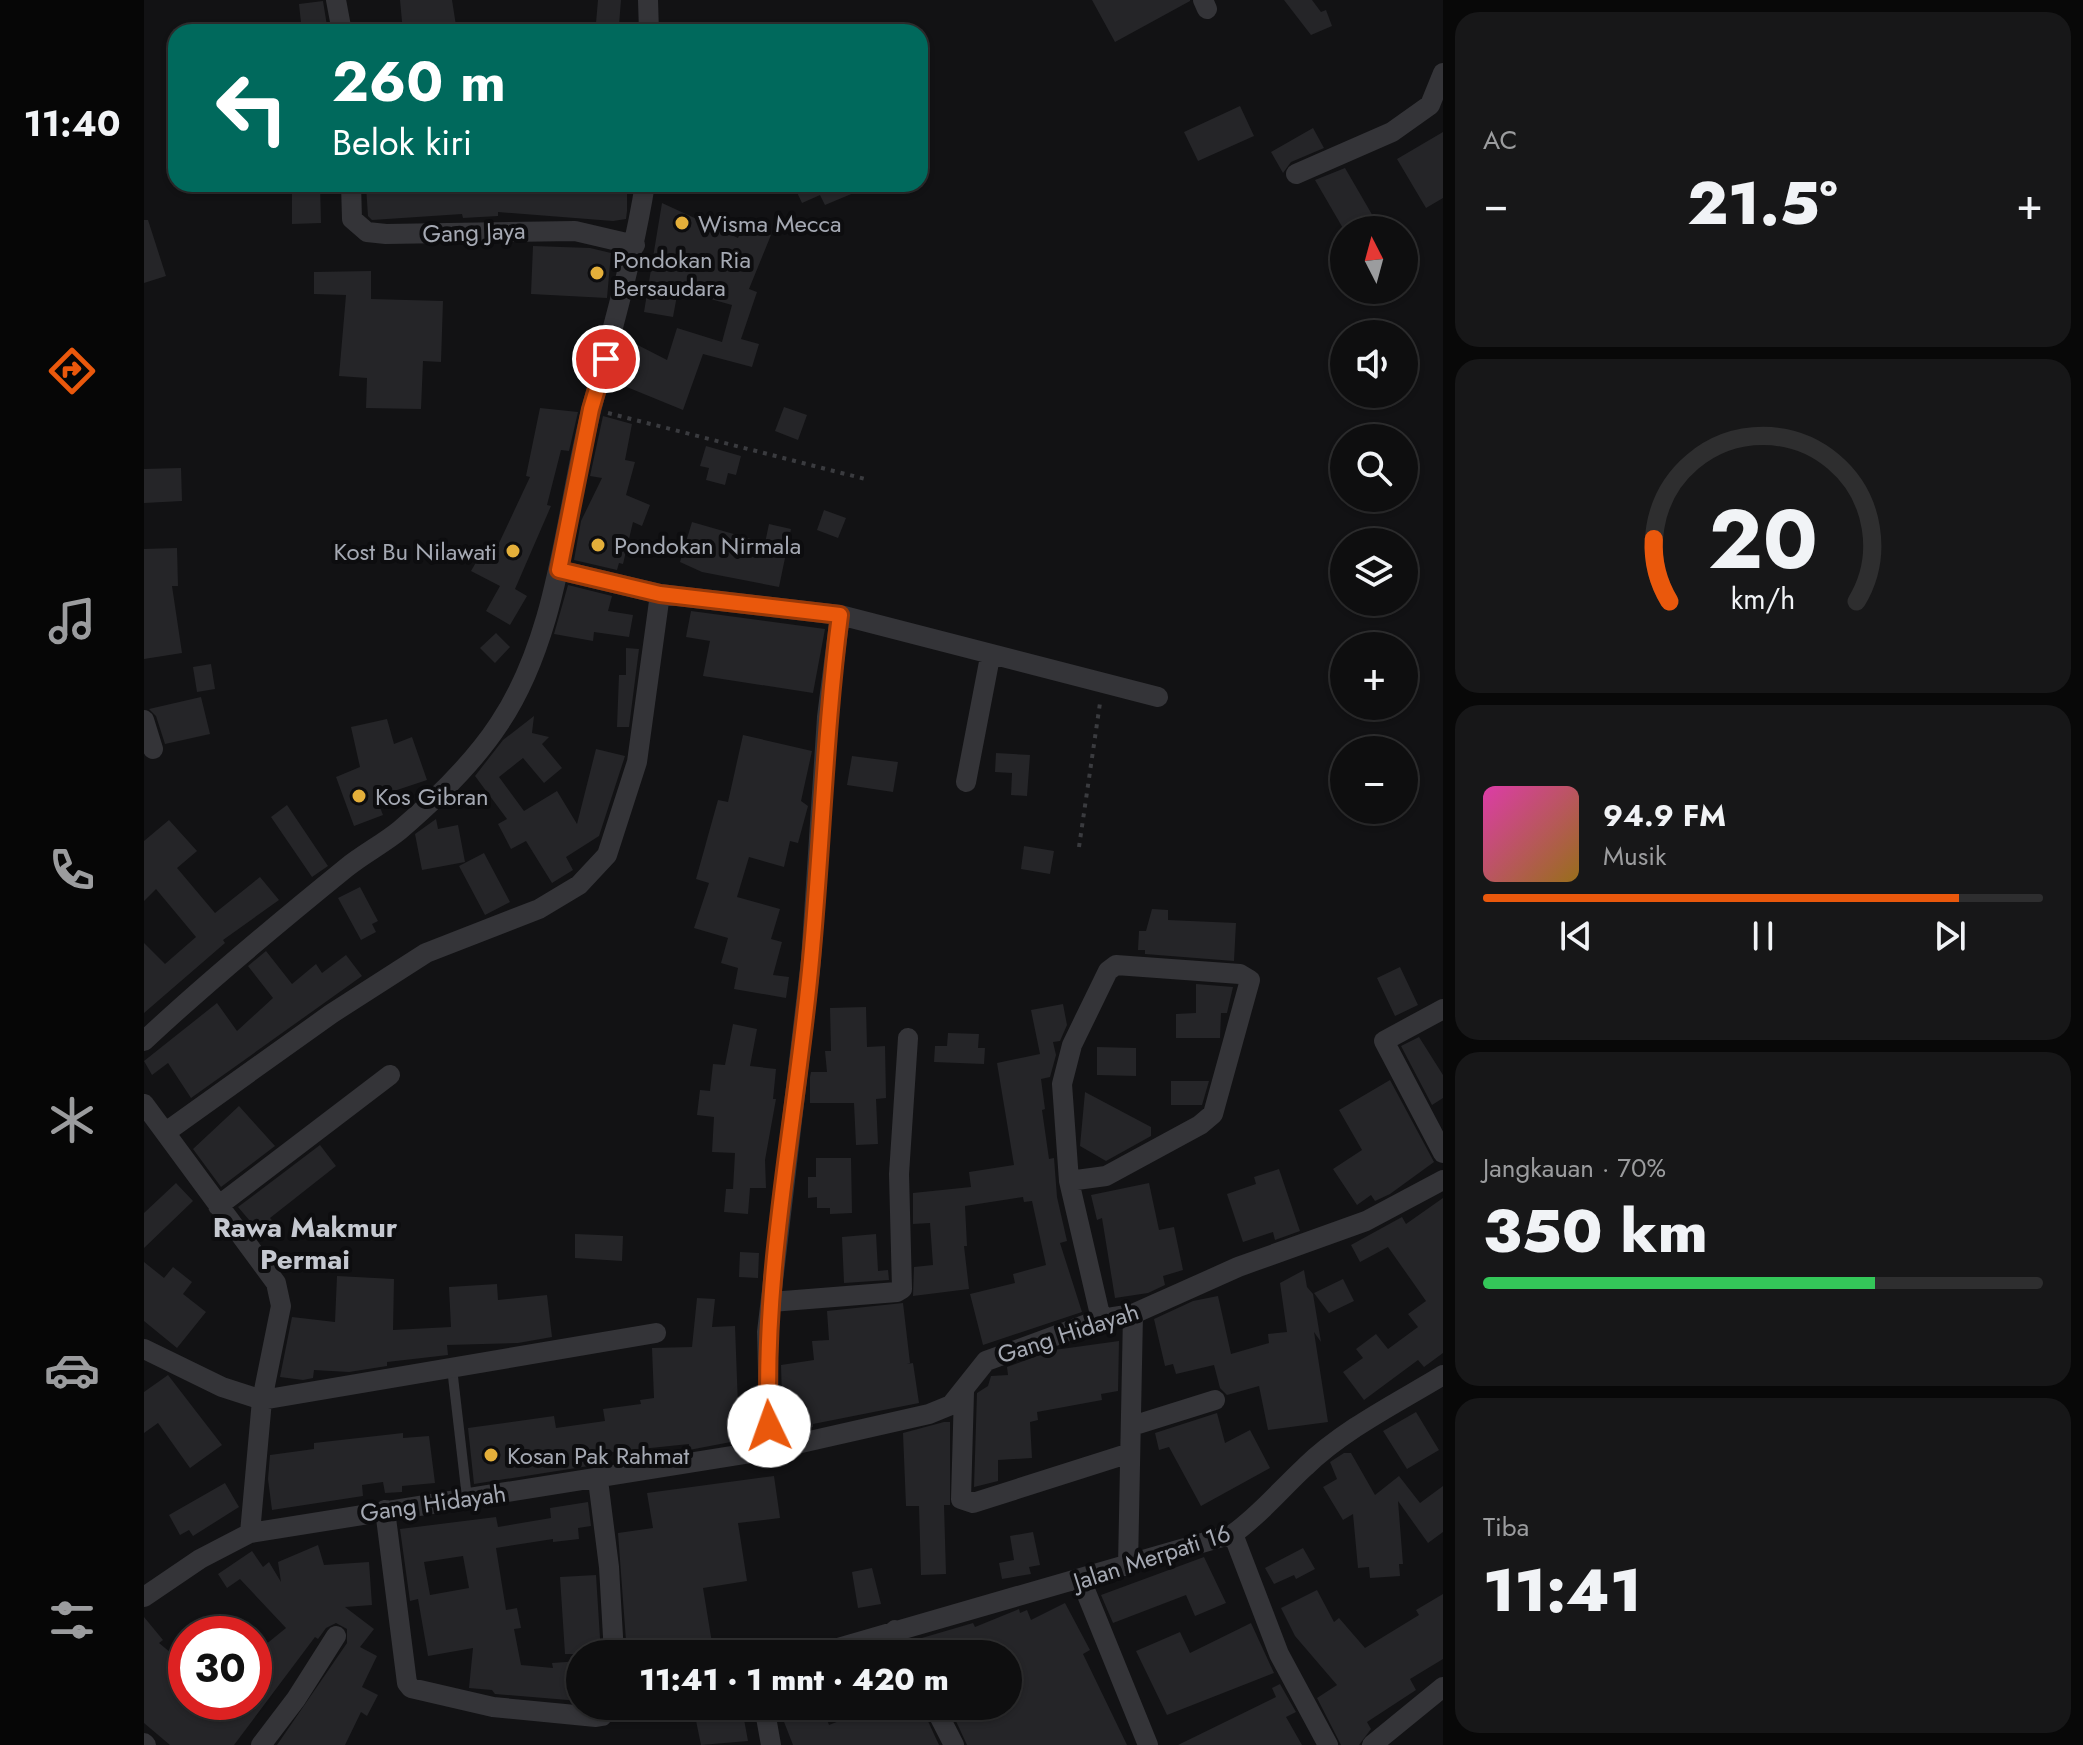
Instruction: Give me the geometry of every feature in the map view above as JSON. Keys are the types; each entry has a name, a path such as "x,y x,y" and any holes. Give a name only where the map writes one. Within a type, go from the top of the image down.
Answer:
{"street":[{"path":"336,0 340,24"},
{"path":"648,0 649,24"},
{"path":"1296,174 1392,132 1430,105 1443,73"},
{"name":"Gang Jaya","path":"351,192 352,219 367,232 447,235 575,231 635,245"},
{"path":"144,1041 246,948 356,860 400,830 458,774 499,724 521,684 559,570 591,409 635,245 644,192"},
{"path":"559,570 660,594 840,615 990,657 1158,697"},
{"path":"166,1132 331,1014 426,953 539,909 579,885 607,855 637,762 660,594"},
{"path":"770,1450 767,1332 811,960 827,717 840,615"},
{"path":"966,782 990,657"},
{"path":"144,720 153,749"},
{"path":"1069,1181 1106,1176 1200,1125 1213,1114 1250,980 1225,973 1123,964 1111,967 1072,1045 1062,1084 1069,1181 1101,1319"},
{"path":"1443,1009 1384,1041 1443,1153"},
{"path":"771,1302 902,1289 899,1174 908,1038"},
{"path":"218,1206 390,1075"},
{"path":"144,1104 276,1283 281,1306 262,1400 250,1533"},
{"name":"Gang Hidayah","path":"144,1597 200,1559 250,1533 385,1510 598,1480 770,1450 929,1414 951,1405 986,1361 1101,1319 1133,1314 1238,1267 1366,1221 1443,1180"},
{"path":"1128,1566 1133,1314"},
{"path":"144,1349 222,1387 262,1400 656,1333"},
{"name":"Jalan Merpati 16","path":"862,1640 1081,1580 1233,1534 1259,1515 1305,1466 1349,1433 1443,1375"},
{"path":"964,1392 961,1499 973,1503 1130,1453"},
{"path":"1132,1426 1215,1400"},
{"path":"598,1480 609,1567 613,1640"},
{"path":"385,1510 407,1683 411,1688 493,1707 566,1714"},
{"path":"1233,1534 1279,1654 1328,1745"},
{"path":"1081,1580 1148,1745"},
{"path":"895,1630 900,1640"},
{"path":"261,1745 296,1699 336,1636"},
{"path":"1372,1745 1443,1687"},
{"path":"767,1720 771,1745"},
{"path":"941,1720 954,1745"}],"lane":[{"path":"452,1368 467,1498"}],"path":[{"path":"591,409 865,479"},
{"path":"1079,847 1103,685"}],"building":[{"path":"400,0 452,0 456,24 402,24"},
{"path":"598,0 621,0 619,24 596,23"},
{"path":"1092,0 1190,0 1190,1 1115,42"},
{"path":"1284,0 1312,0 1321,12 1326,10 1332,26 1311,35"},
{"path":"323,1 327,24 301,24 299,4"},
{"path":"1240,106 1254,136 1198,161 1184,132"},
{"path":"1313,128 1324,148 1291,162 1283,173 1271,152"},
{"path":"1443,132 1443,198 1426,208 1397,159"},
{"path":"1345,168 1373,216 1336,216 1315,180"},
{"path":"292,192 320,192 321,223 292,224"},
{"path":"366,192 627,192 626,219 613,221 498,212 498,216 463,218 462,214 372,220 368,216"},
{"path":"797,192 856,192 825,205 820,195 802,203"},
{"path":"662,203 738,238 744,224 771,235 749,289 757,292 741,339 759,344 752,367 703,354 683,410 617,383 628,361 618,358 624,338 667,360 677,328 722,342 732,305 678,290 673,317 644,312"},
{"path":"144,220 148,220 166,276 144,283"},
{"path":"533,246 590,248 611,253 607,298 531,294"},
{"path":"371,271 371,299 443,301 441,362 423,361 421,409 366,408 367,378 339,376 346,295 314,294 314,272"},
{"path":"784,407 807,415 798,440 775,431"},
{"path":"540,408 578,412 569,451 561,450 547,505 551,506 515,589 527,596 510,625 486,611 500,586 471,571 482,552 492,558 530,477 526,476"},
{"path":"603,416 632,424 625,460 635,462 626,495 650,505 642,526 633,522 623,564 619,563 617,570 574,560 581,521 602,478 590,476"},
{"path":"706,446 741,456 736,475 728,473 725,485 706,480 709,468 700,466"},
{"path":"181,468 182,501 144,503 144,469"},
{"path":"824,510 846,518 838,538 817,530"},
{"path":"692,522 765,543 769,524 791,529 779,587 702,572 680,562"},
{"path":"177,548 178,586 172,586 182,653 144,659 144,549"},
{"path":"568,585 612,596 608,611 633,615 629,637 594,632 593,641 554,634"},
{"path":"691,611 825,629 813,693 703,676 710,641 686,637"},
{"path":"496,633 510,647 495,663 480,648"},
{"path":"626,648 639,649 629,727 617,727 619,675 626,675"},
{"path":"211,664 215,689 197,692 193,667"},
{"path":"201,697 210,734 165,744 156,716 149,709"},
{"path":"534,716 532,733 549,737 542,744 562,768 544,783 523,758 499,777 524,811 557,791 577,824 596,749 625,756 599,836 566,857 573,870 552,883 526,841 511,849 498,824 507,819 475,776 503,740"},
{"path":"387,719 394,744 412,737 427,780 376,797 383,815 354,826 336,777 360,767 351,727"},
{"path":"743,735 812,751 801,801 808,806 798,843 790,841 784,867 749,857 737,897 780,909 771,939 782,942 773,975 789,977 786,998 734,989 738,968 721,963 728,938 694,928 709,883 696,879 718,800 728,802"},
{"path":"996,753 1030,755 1027,796 1011,795 1012,773 995,772"},
{"path":"852,756 898,762 893,792 847,785"},
{"path":"287,805 328,866 312,877 271,817"},
{"path":"436,819 438,829 458,825 465,862 422,870 415,834"},
{"path":"169,820 197,851 177,868 215,913 260,877 279,900 223,940 225,943 144,1013 144,943 165,964 196,937 156,889 144,901 144,841"},
{"path":"1024,846 1054,851 1050,874 1021,869"},
{"path":"484,853 510,902 485,915 459,866"},
{"path":"360,887 378,921 372,924 376,932 361,940 338,898"},
{"path":"1152,909 1168,910 1168,920 1236,923 1234,961 1145,954 1145,950 1138,950 1139,931 1146,931"},
{"path":"266,951 292,984 316,964 322,973 346,955 362,976 191,1098 168,1063 152,1075 144,1061 217,1003 237,1031 273,998 248,966"},
{"path":"1400,967 1418,1005 1395,1016 1377,978"},
{"path":"1196,984 1233,987 1227,1013 1221,1013 1220,1038 1176,1038 1176,1014 1196,1013"},
{"path":"1063,1004 1067,1025 1060,1041 1053,1042 1056,1055 1050,1077 1041,1079 1045,1109 1042,1110 1049,1159 1054,1158 1057,1197 1067,1241 1060,1243 1082,1312 983,1345 970,1294 1015,1283 1013,1274 1046,1265 1032,1201 1024,1202 1023,1197 965,1206 967,1246 964,1246 969,1289 913,1296 914,1267 933,1265 930,1223 913,1224 913,1193 971,1187 969,1172 1014,1165 997,1063 1040,1054 1031,1010"},
{"path":"866,1007 867,1047 885,1046 886,1098 876,1099 878,1144 856,1145 854,1103 810,1103 810,1077 811,1072 827,1072 825,1051 831,1051 830,1008"},
{"path":"733,1024 757,1029 750,1066 776,1069 773,1099 776,1099 765,1160 766,1188 750,1188 748,1214 724,1212 726,1189 733,1189 735,1153 712,1152 714,1117 697,1115 700,1090 710,1091 713,1064 725,1065"},
{"path":"948,1033 979,1034 978,1048 985,1048 984,1064 934,1062 935,1046 947,1046"},
{"path":"1419,1037 1443,1075 1443,1098 1432,1105 1401,1046"},
{"path":"1097,1047 1136,1048 1136,1076 1097,1075"},
{"path":"1390,1080 1434,1162 1390,1194 1375,1201 1371,1195 1357,1205 1333,1169 1362,1150 1339,1110"},
{"path":"1171,1081 1209,1081 1202,1105 1171,1105"},
{"path":"1085,1092 1151,1127 1151,1136 1106,1161 1080,1146"},
{"path":"239,1106 275,1146 221,1187 193,1149"},
{"path":"320,1145 336,1166 270,1218 276,1225 263,1236 238,1207"},
{"path":"816,1158 851,1158 852,1213 830,1214 830,1208 817,1208 817,1197 808,1198 808,1177 816,1177"},
{"path":"1279,1169 1300,1231 1275,1240 1273,1232 1243,1242 1227,1194 1256,1184 1254,1177"},
{"path":"176,1183 193,1201 144,1248 144,1213"},
{"path":"1149,1183 1159,1230 1174,1227 1183,1270 1163,1276 1165,1285 1148,1293 1115,1298 1102,1218 1097,1220 1091,1195"},
{"path":"1443,1198 1443,1353 1424,1367 1418,1360 1364,1400 1343,1372 1363,1358 1356,1349 1376,1334 1388,1349 1418,1327 1408,1314 1426,1301 1388,1247 1360,1262 1351,1245 1402,1217 1406,1224"},
{"path":"575,1234 623,1236 622,1261 575,1258"},
{"path":"876,1234 878,1271 888,1270 889,1280 844,1283 842,1237"},
{"path":"740,1252 759,1253 758,1278 739,1277"},
{"path":"144,1262 164,1278 173,1267 192,1282 183,1294 206,1312 177,1348 144,1321"},
{"path":"1304,1270 1307,1287 1313,1294 1321,1342 1314,1332 1328,1422 1268,1430 1259,1386 1227,1395 1220,1388 1214,1365 1176,1374 1173,1364 1165,1366 1154,1319 1193,1301 1218,1296 1231,1354 1269,1343 1268,1334 1287,1332 1280,1283"},
{"path":"337,1276 394,1279 393,1330 451,1327 449,1287 497,1284 498,1300 547,1295 552,1337 518,1343 447,1345 448,1355 387,1362 387,1366 349,1372 314,1370 313,1378 303,1380 280,1377 292,1317 335,1322"},
{"path":"1343,1279 1354,1301 1329,1313 1314,1293"},
{"path":"697,1298 715,1299 712,1327 735,1326 738,1406 756,1405 757,1437 689,1450 689,1444 593,1454 595,1465 474,1484 468,1428 554,1416 556,1428 605,1421 603,1409 641,1404 640,1400 654,1398 652,1348 692,1347"},
{"path":"903,1303 910,1363 907,1364 913,1363 919,1403 813,1424 813,1427 783,1434 781,1365 814,1360 812,1341 829,1340 827,1311"},
{"path":"1119,1341 1118,1391 1101,1394 1102,1400 1037,1412 1038,1420 1030,1422 1032,1458 998,1460 998,1481 974,1487 977,1393 988,1386 991,1376 1008,1375 1007,1367 1054,1350"},
{"path":"168,1375 222,1445 190,1468 158,1423 144,1433 144,1392"},
{"path":"1416,1412 1439,1450 1407,1469 1383,1431"},
{"path":"1217,1413 1225,1443 1250,1430 1270,1468 1201,1506 1169,1447 1159,1450 1155,1433"},
{"path":"950,1422 950,1505 944,1505 946,1574 921,1575 919,1506 906,1506 903,1433"},
{"path":"403,1433 403,1438 429,1436 435,1483 402,1486 402,1492 385,1493 383,1482 362,1485 363,1496 272,1510 268,1479 270,1455 314,1449 314,1443"},
{"path":"1344,1453 1351,1453 1375,1495 1399,1476 1420,1503 1443,1486 1443,1532 1428,1543 1398,1501 1403,1564 1399,1564 1400,1576 1370,1578 1369,1567 1358,1568 1353,1514 1343,1520 1323,1487 1337,1479 1330,1462"},
{"path":"774,1476 780,1518 738,1523 747,1581 703,1588 712,1640 626,1640 618,1533 653,1528 647,1493"},
{"path":"225,1483 239,1507 193,1536 189,1530 180,1535 169,1515"},
{"path":"588,1502 591,1526 578,1528 579,1539 553,1542 553,1539 496,1548 506,1610 517,1608 521,1628 514,1629 521,1665 553,1668 552,1663 566,1662 566,1700 495,1694 492,1690 469,1688 473,1648 428,1656 418,1599 410,1601 400,1529 496,1517 498,1527 551,1518 550,1508","holes":["463,1556 469,1588 430,1595 424,1562"]},
{"path":"1033,1532 1040,1565 1029,1567 1031,1574 1002,1579 999,1563 1014,1560 1010,1536"},
{"path":"318,1545 324,1565 369,1562 372,1605 345,1607 374,1629 360,1647 377,1656 362,1687 378,1695 367,1716 361,1712 345,1745 277,1745 347,1643 347,1629 336,1623 326,1628 318,1639 315,1637 272,1694 272,1639 286,1628 240,1579 227,1588 218,1574 252,1551 263,1567 269,1562 281,1582 278,1562"},
{"path":"1303,1548 1315,1569 1296,1579 1294,1575 1274,1584 1265,1568"},
{"path":"1204,1557 1226,1603 1195,1616 1186,1595 1113,1623 1101,1595"},
{"path":"872,1568 881,1604 858,1608 852,1572"},
{"path":"596,1575 600,1640 566,1640 566,1654 565,1654 560,1577"},
{"path":"1317,1590 1334,1622 1339,1618 1365,1648 1419,1615 1416,1610 1443,1594 1443,1659 1410,1679 1416,1690 1367,1722 1371,1729 1359,1745 1341,1745 1317,1698 1337,1685 1295,1636 1281,1608"},
{"path":"1065,1603 1090,1650 1083,1654 1127,1745 967,1745 955,1720 1022,1720 1022,1640 915,1640 973,1623 975,1627 1019,1609 1020,1613 1027,1610 1031,1620"},
{"path":"144,1617 163,1640 159,1643 168,1650 168,1720 253,1720 234,1745 170,1745 144,1723"},
{"path":"1251,1623 1274,1673 1167,1715 1136,1651 1180,1632 1190,1653"},
{"path":"1280,1684 1296,1712 1286,1717 1302,1745 1178,1745 1276,1697 1272,1688"},
{"path":"696,1720 744,1720 748,1741 701,1745"},
{"path":"783,1720 827,1720 829,1725 842,1720 927,1720 939,1745 793,1745"}],"place":[{"name":"Wisma Mecca","path":"682,223"},
{"name":"Pondokan Ria Bersaudara","path":"597,273"},
{"name":"Pondokan Nirmala","path":"598,545"},
{"name":"Kost Bu Nilawati","path":"513,551"},
{"name":"Kos Gibran","path":"359,796"},
{"name":"Kosan Pak Rahmat","path":"491,1455"}],"district":[{"name":"Rawa Makmur Permai","path":"305,1243"}],"route":[{"path":"606,359 591,409 559,570 660,594 840,615 827,717 811,960 767,1332 769,1426"}]}
